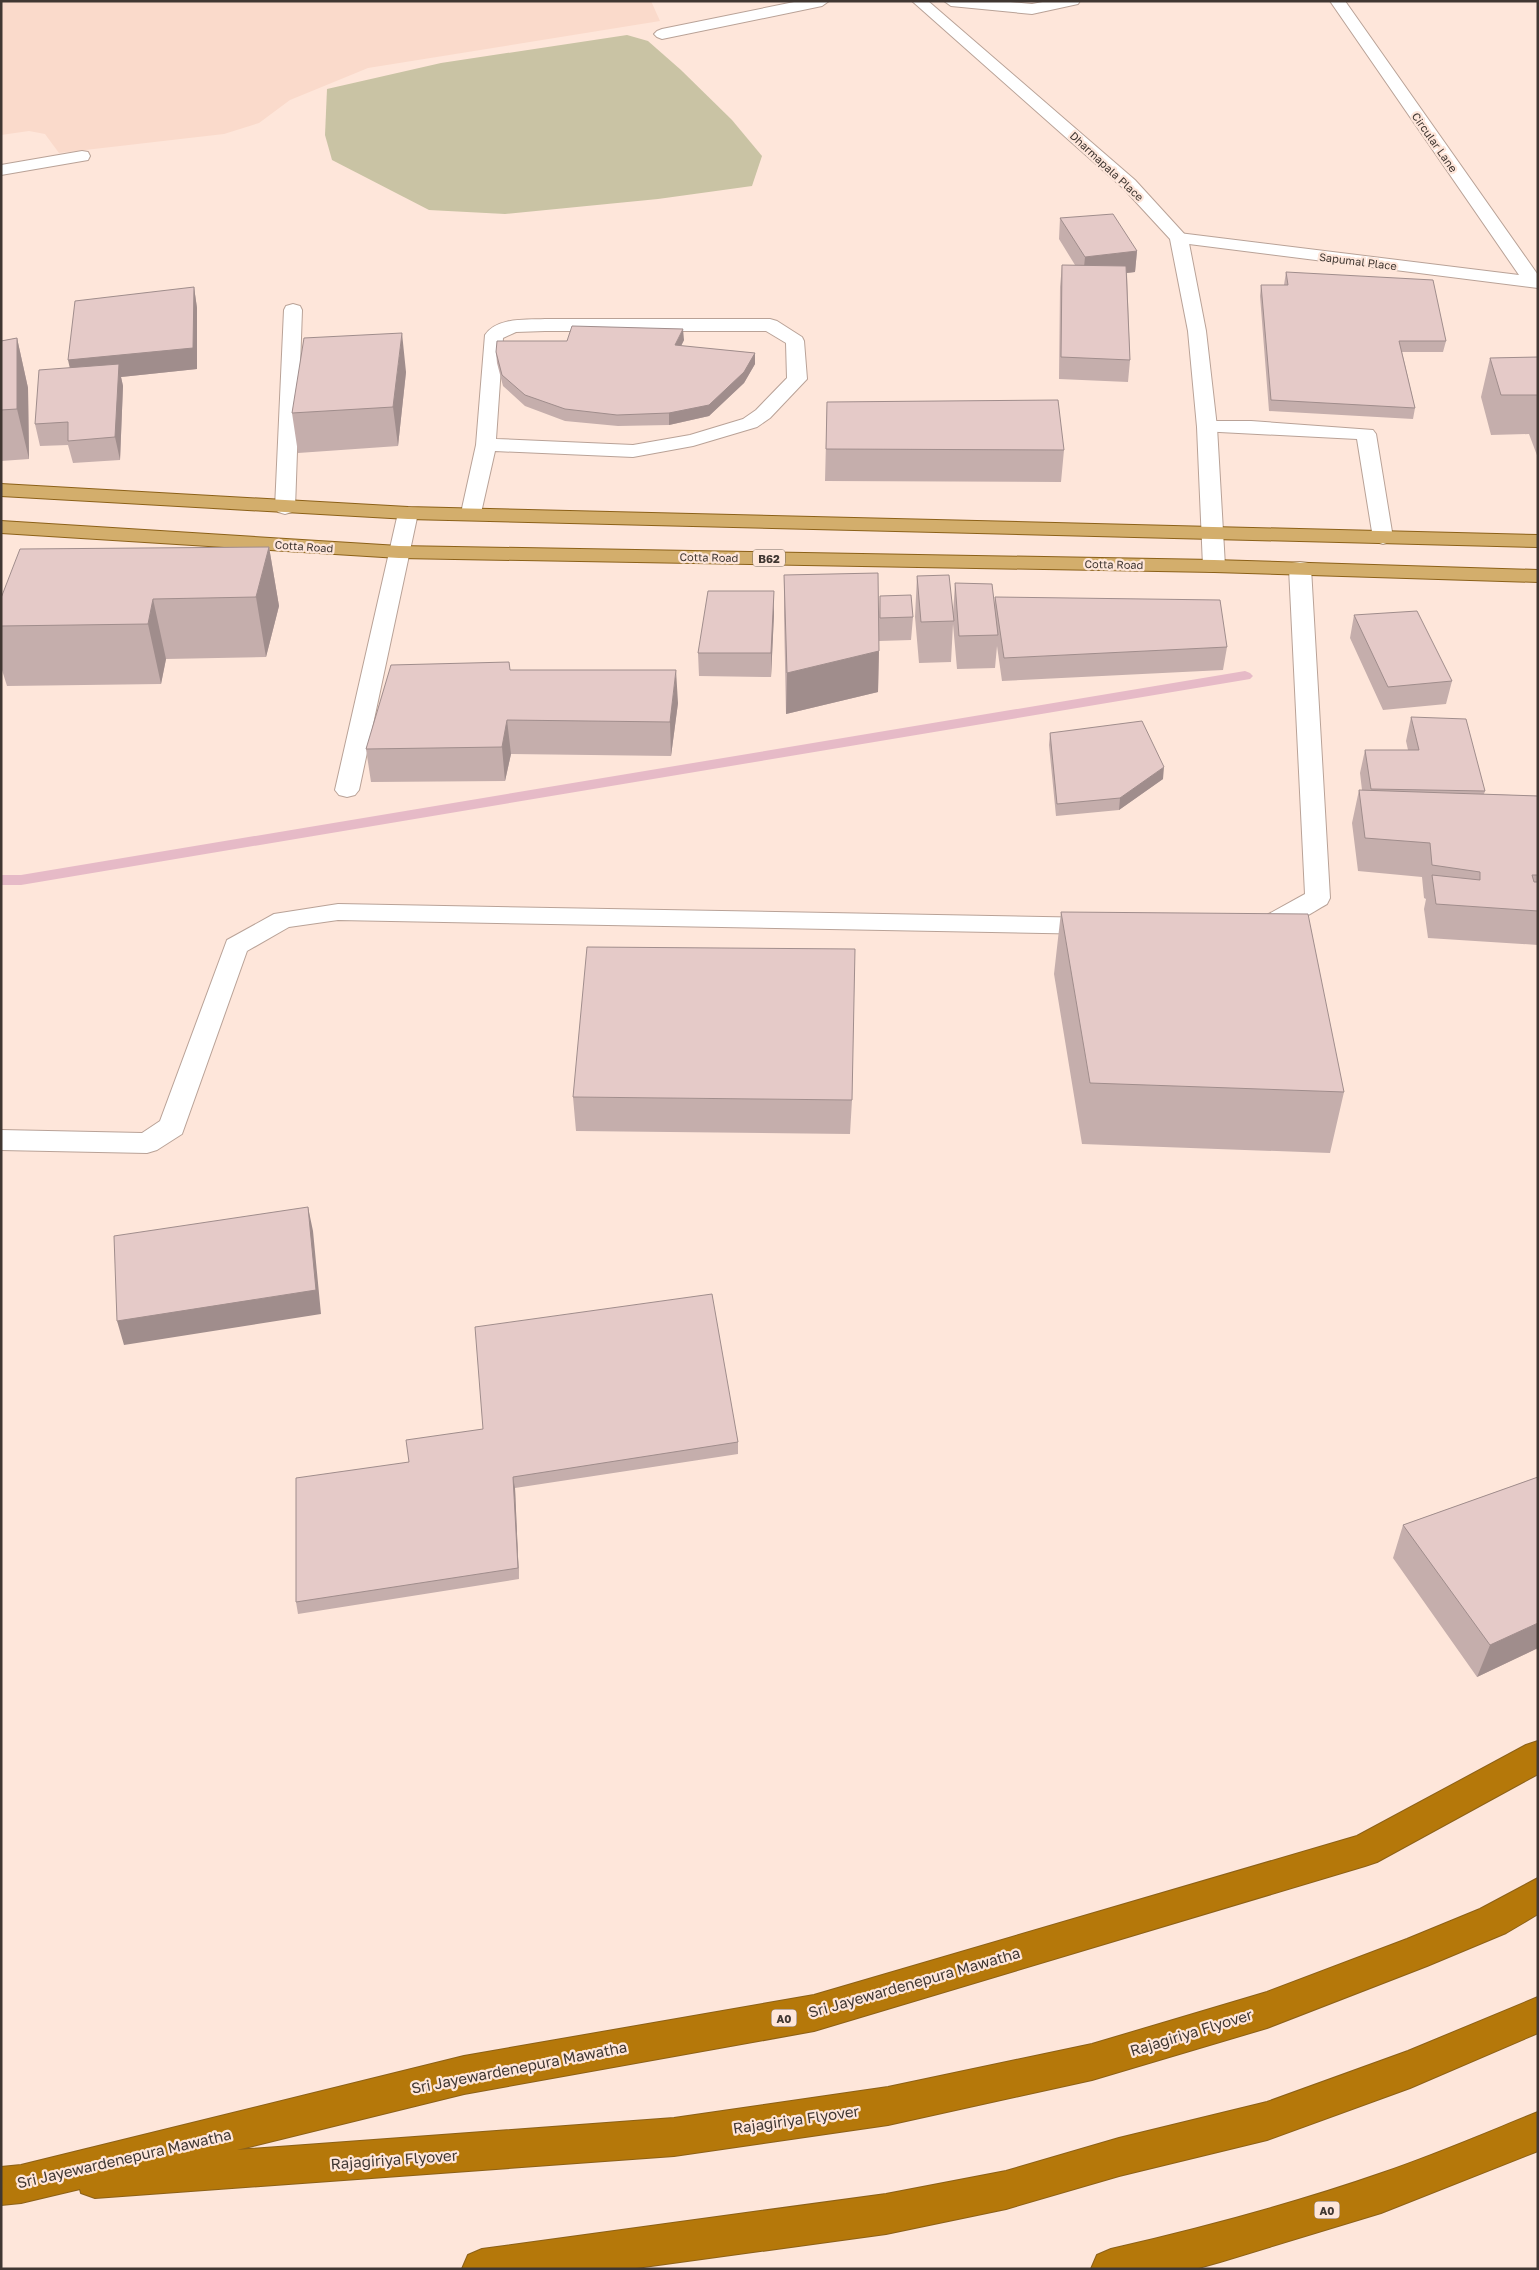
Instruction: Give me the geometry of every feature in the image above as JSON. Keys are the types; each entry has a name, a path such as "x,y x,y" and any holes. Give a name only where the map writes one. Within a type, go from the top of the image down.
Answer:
{"highway":[{"name":"Sri Jayewardenepura Mawatha","path":"11,2185 464,2075 814,2013 1365,1850 1538,1756"},
{"name":"Rajagiriya Flyover","path":"11,2185 664,2138 888,2106 1092,2062 1267,2010 1414,1954 1493,1921 1538,1895"},
{"path":"482,2269 886,2214 1006,2190 1119,2157 1267,2121 1410,2069 1538,2015"},
{"name":"A0","path":"1111,2269 1193,2250 1331,2208 1473,2160 1538,2131"}],"main road":[{"path":"1,490 285,508 408,513 1538,541"},
{"name":"Cotta Road","path":"1,527 399,552 1214,566 1538,576"}],"street":[{"path":"662,34 822,1"},
{"name":"Dharmapala Place","path":"919,1 1129,184 1179,238"},
{"path":"951,1 1032,10 1073,1"},
{"name":"Circular Lane","path":"1336,1 1536,283"},
{"path":"1,170 82,156"},
{"path":"1179,238 1197,331 1207,427 1210,534 1214,566"},
{"name":"Sapumal Place","path":"1179,238 1536,283"},
{"path":"285,508 293,310"},
{"path":"472,514 486,445 494,335 513,326 529,325 770,325 795,340 797,379 763,414 750,423 693,440 633,451 486,445"},
{"path":"1207,427 1250,427 1366,434 1383,538"},
{"path":"347,790 408,513"},
{"path":"1230,928 1260,929 1318,898 1300,568"},
{"path":"1,1140 147,1143 172,1127 236,946 283,920 338,912 1121,926"}],"shaded area":[{"path":"1,1 651,1 660,21 368,68 290,100 259,123 224,134 59,153 45,134 29,131 1,135"},
{"path":"627,35 648,41 681,70 732,120 762,156 752,186 658,199 505,214 429,210 332,160 325,135 327,89 441,63"}],"building":[{"path":"1113,214 1137,251 1085,257 1060,218"},
{"path":"1062,265 1126,266 1130,360 1061,357"},
{"path":"1286,272 1433,280 1446,341 1399,341 1415,408 1271,400 1261,285 1288,285"},
{"path":"194,287 193,348 68,360 75,301"},
{"path":"572,326 683,329 675,345 755,353 744,372 709,405 669,413 617,415 565,409 525,395 502,375 496,352 497,341 567,341"},
{"path":"402,333 393,407 292,413 304,338"},
{"path":"17,338 17,409 1,410 1,341"},
{"path":"1538,357 1538,395 1501,395 1490,358"},
{"path":"119,364 115,437 68,441 68,422 35,424 39,370"},
{"path":"1058,400 1064,450 826,449 827,402"},
{"path":"269,547 256,597 153,599 148,624 1,626 1,598 20,549"},
{"path":"878,573 879,651 787,673 784,575"},
{"path":"949,575 954,621 921,622 917,576"},
{"path":"955,583 992,584 998,635 959,636"},
{"path":"708,591 774,591 771,653 698,653"},
{"path":"911,595 913,617 880,618 880,596"},
{"path":"995,597 1220,600 1227,647 1004,658"},
{"path":"1417,611 1452,681 1388,687 1354,615"},
{"path":"509,662 510,670 676,670 670,722 507,720 502,747 366,749 391,665"},
{"path":"1411,717 1466,719 1485,791 1371,789 1365,750 1419,750"},
{"path":"1142,721 1164,767 1120,798 1057,804 1050,733"},
{"path":"1359,790 1538,796 1538,875 1532,875 1534,882 1538,882 1538,911 1436,904 1432,875 1480,880 1480,872 1432,865 1430,843 1365,838"},
{"path":"1061,912 1308,914 1344,1092 1090,1083"},
{"path":"587,947 855,949 852,1100 573,1097"},
{"path":"308,1207 316,1290 117,1321 114,1236"},
{"path":"712,1294 738,1442 513,1477 518,1568 296,1602 296,1478 409,1462 406,1440 483,1429 475,1327"},
{"path":"1538,1477 1538,1623 1490,1645 1403,1525"}],"waterway":[{"path":"1,880 21,880 1245,676"}]}
